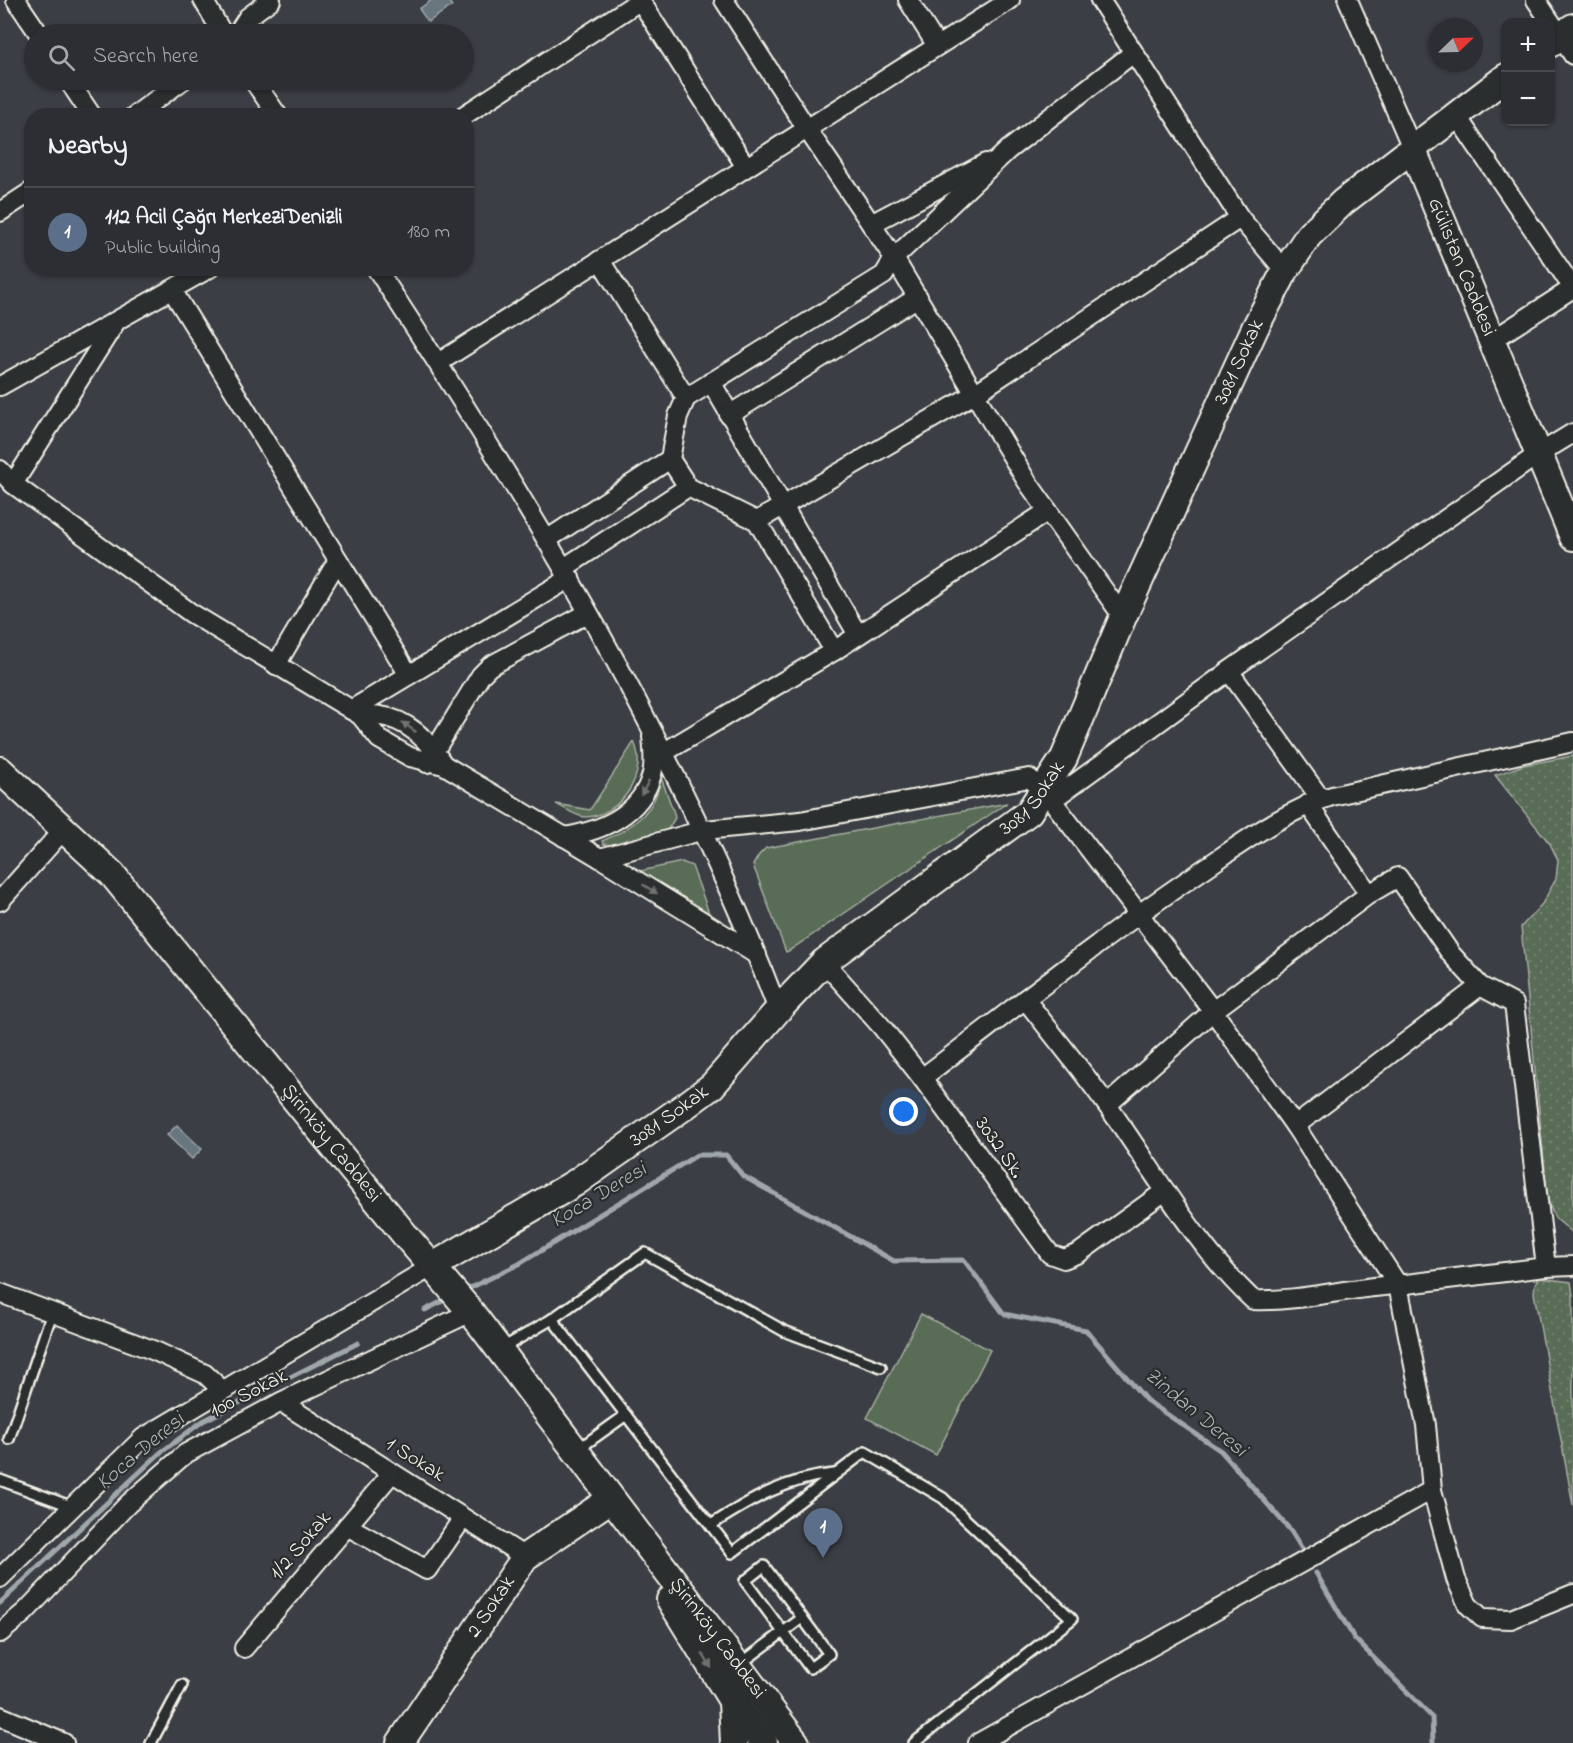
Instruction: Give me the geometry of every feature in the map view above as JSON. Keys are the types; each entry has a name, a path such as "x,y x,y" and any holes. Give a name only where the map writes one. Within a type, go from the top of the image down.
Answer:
{"street":[{"path":"16,0 32,24"},
{"path":"203,0 217,24"},
{"path":"243,24 248,17 271,0"},
{"path":"474,109 641,0 746,167"},
{"path":"724,0 894,258 1026,480 1123,617"},
{"path":"908,0 937,46"},
{"path":"438,363 1010,0"},
{"path":"1100,0 1132,54 1240,218 1285,271"},
{"name":"Gülistan Caddesi","path":"1348,0 1412,148 1537,455 1573,537"},
{"path":"1536,0 1564,41"},
{"path":"834,651 757,521 688,487 670,459 678,416 686,398 884,275 894,258 1008,150 1132,54"},
{"name":"3081 Sokak","path":"433,1266 557,1194 685,1107 712,1086 778,1010 824,962 1029,812 1048,795 1123,617 1254,328 1285,271 1309,235 1335,210 1501,81"},
{"path":"75,90 87,108"},
{"path":"145,108 169,90"},
{"path":"260,90 272,108"},
{"path":"1456,115 1573,288 1491,341"},
{"path":"871,224 1008,150"},
{"path":"0,212 24,196"},
{"path":"757,521 976,393 1240,218"},
{"path":"600,260 686,398"},
{"path":"0,386 193,276"},
{"path":"381,276 438,363 567,573 704,830 778,1010"},
{"path":"172,290 409,675"},
{"path":"729,415 918,297"},
{"path":"13,484 116,321"},
{"path":"711,382 780,506 858,635"},
{"path":"1048,795 1537,455 1573,433"},
{"path":"548,539 670,459"},
{"path":"0,470 13,484 191,614 356,712 380,739 410,757 435,760 757,955"},
{"path":"356,712 567,573 688,487"},
{"path":"663,753 834,651 1048,511"},
{"path":"276,665 338,560"},
{"path":"435,760 481,675 490,666 588,613"},
{"path":"1229,671 1314,801 1369,894"},
{"path":"356,712 390,716 424,738 435,760"},
{"path":"564,837 593,832 620,817 638,802 652,774 651,732"},
{"path":"922,1078 1138,914 1273,822 1314,801 1573,742"},
{"name":"Şirinköy Caddesi","path":"0,770 112,874 405,1235 471,1312 637,1536 796,1743"},
{"path":"600,858 704,830 831,816 1029,778 1048,795 1213,1011 1295,1126 1398,1285 1425,1425 1432,1490 1456,1579 1468,1605 1482,1618 1511,1619 1573,1594"},
{"path":"0,901 64,829"},
{"path":"1107,1105 1213,1011 1369,894 1398,877 1451,954 1480,986 1514,1004 1546,1267"},
{"name":"3032 Sk.","path":"824,962 881,1026 922,1078 1050,1254 1064,1259 1079,1253 1165,1191"},
{"path":"1295,1126 1480,986"},
{"path":"1025,999 1107,1105 1165,1191 1235,1283 1253,1300 1276,1301 1363,1287 1573,1266"},
{"name":"100 Sokak","path":"0,1578 143,1438 433,1266"},
{"path":"0,1293 195,1369 215,1381 222,1390"},
{"name":"100 Sokak","path":"0,1633 25,1612 128,1504 185,1454 280,1402 471,1312"},
{"name":"1 Sokak","path":"280,1402 525,1557"},
{"name":"1/2 Sokak","path":"244,1648 392,1473"},
{"path":"978,1743 1432,1490"},
{"name":"2 Sokak","path":"400,1743 525,1557 611,1499"},
{"path":"347,1526 427,1570 463,1518"},
{"name":"Şirinköy Caddesi","path":"637,1536 675,1608 750,1732 764,1743"},
{"path":"734,1743 732,1701 745,1675"},
{"path":"750,1732 768,1705"},
{"path":"0,1716 64,1743"}],"lane":[{"path":"499,1350 552,1318 645,1253 784,1331 881,1367"},
{"path":"9,1439 52,1312"},
{"path":"552,1318 732,1553 865,1452 943,1498 1072,1619 914,1743"},
{"path":"575,1452 626,1414"},
{"path":"711,1525 749,1500 786,1483 810,1476 836,1474"},
{"path":"0,1480 73,1507"},
{"path":"764,1566 829,1654 810,1668 783,1632 745,1581 764,1566"},
{"path":"745,1675 783,1632 802,1618"},
{"path":"151,1743 182,1685"}],"green space":[{"path":"634,742 638,754 638,767 629,791 621,801 599,815 586,817 574,814 556,804 590,810"},
{"path":"1573,756 1573,1233 1555,1218 1548,1201 1521,927 1542,904 1556,879 1558,860 1550,844 1495,775 1524,765"},
{"path":"662,780 675,818 667,831 611,845 603,844 602,841 631,825 647,811"},
{"path":"1007,803 786,952 753,865 766,848"},
{"path":"682,862 692,866 709,913 640,871"},
{"path":"1540,1278 1571,1282 1573,1296 1573,1505 1534,1293 1535,1284"},
{"path":"921,1314 990,1350 936,1455 867,1418"}],"shaded area":[{"path":"432,0 448,0 452,6 428,22 419,9"},
{"path":"177,1125 202,1149 192,1159 167,1135"}],"waterway":[{"name":"Zindan Deresi","path":"468,1289 519,1264 697,1155 726,1155 743,1176 894,1261 964,1260 1004,1314 1086,1330 1146,1400 1221,1451 1291,1531 1302,1549"},
{"name":"Koca Deresi","path":"425,1310 441,1302"},
{"name":"Koca Deresi","path":"0,1603 160,1453 203,1421 358,1343"},
{"name":"Zindan Deresi","path":"1316,1573 1354,1638 1432,1717 1433,1743"}],"place":[{"name":"112 Acil Çağrı MerkeziDenizli","path":"823,1558"}]}
